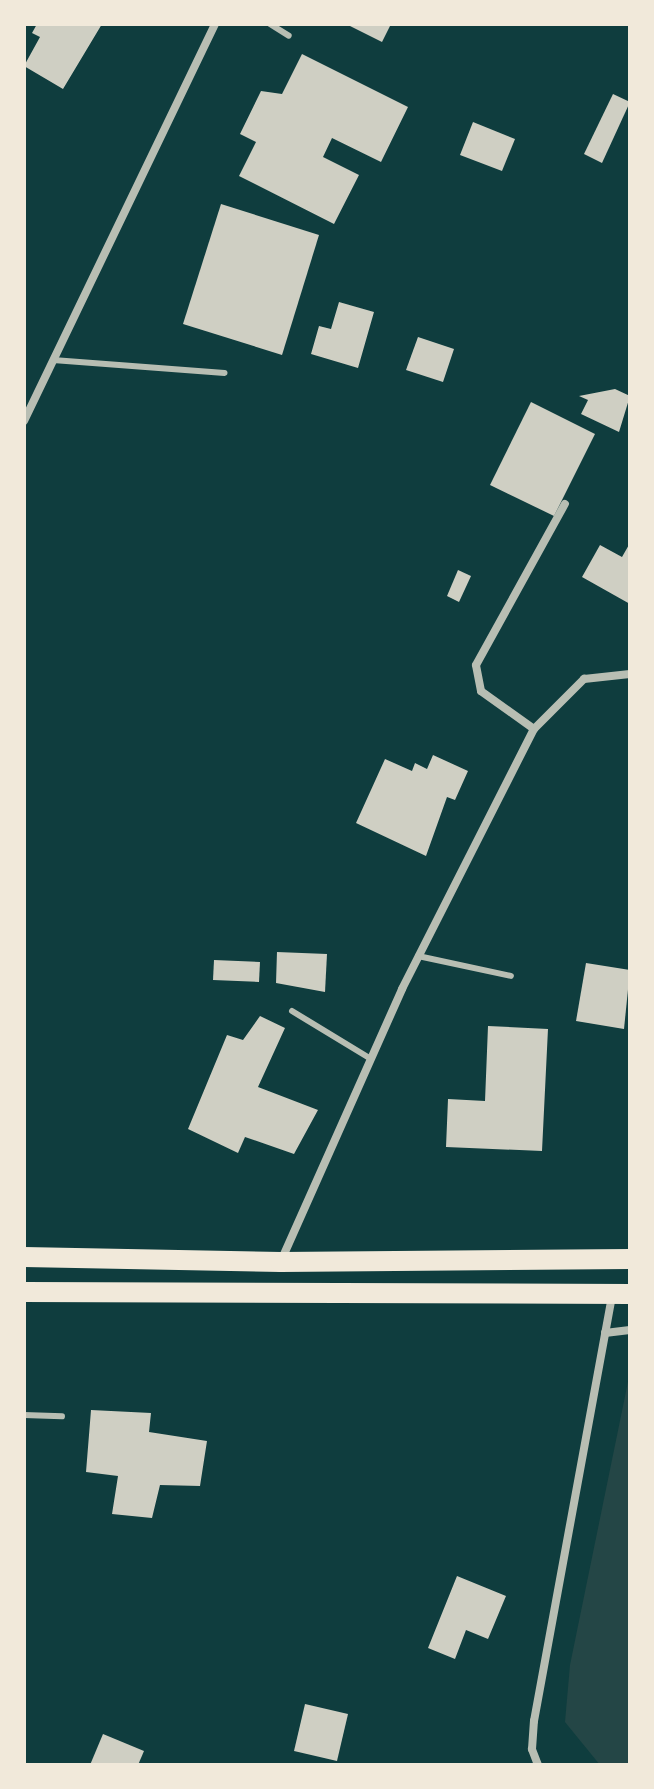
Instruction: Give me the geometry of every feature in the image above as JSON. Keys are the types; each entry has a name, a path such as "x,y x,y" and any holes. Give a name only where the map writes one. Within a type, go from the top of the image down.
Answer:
{"highway":[{"path":"24,1257 281,1262 630,1259"},
{"path":"24,1292 621,1295"}],"street":[{"path":"24,421 215,24"},
{"path":"534,729 481,691 476,665 565,504"},
{"path":"281,1262 418,956 534,729 584,679 630,674"},
{"path":"538,1765 532,1749 534,1721 605,1333 621,1295"},
{"path":"605,1333 630,1330"}],"lane":[{"path":"270,24 289,36"},
{"path":"53,360 225,373"},
{"path":"418,956 511,976"},
{"path":"292,1011 371,1059"},
{"path":"24,1415 62,1416"}],"shaded area":[{"path":"630,1372 630,1765 600,1765 565,1722 570,1665"}],"building":[{"path":"37,24 102,24 63,89 24,66 40,37 32,33"},
{"path":"346,24 391,24 382,42"},
{"path":"302,54 408,107 381,162 332,138 323,157 359,175 334,224 239,176 256,142 240,134 261,91 282,94"},
{"path":"613,94 630,102 602,163 584,154"},
{"path":"473,122 515,139 502,171 460,155"},
{"path":"221,204 319,235 282,355 183,324"},
{"path":"339,302 374,312 358,368 311,354 319,326 331,329"},
{"path":"418,337 454,349 443,382 406,370"},
{"path":"615,389 630,396 619,432 581,414 588,400 579,396"},
{"path":"531,402 595,434 554,516 490,485"},
{"path":"630,543 630,604 582,577 600,545 622,557"},
{"path":"458,570 471,576 459,602 447,596"},
{"path":"433,755 468,771 455,800 447,797 426,856 356,823 385,759 412,771 415,763 427,769"},
{"path":"277,952 327,954 325,992 276,983"},
{"path":"214,960 260,962 259,982 213,980"},
{"path":"586,963 630,970 624,1029 576,1021"},
{"path":"260,1016 285,1028 258,1087 318,1110 294,1154 245,1137 238,1153 188,1129 227,1035 243,1040"},
{"path":"488,1026 548,1029 542,1151 446,1147 448,1099 485,1101"},
{"path":"91,1410 151,1413 149,1432 207,1441 200,1486 160,1485 152,1518 112,1514 118,1476 86,1472"},
{"path":"457,1576 506,1596 488,1639 466,1630 455,1659 428,1648"},
{"path":"305,1704 348,1714 337,1761 294,1751"},
{"path":"103,1734 144,1751 138,1765 90,1765"}]}
